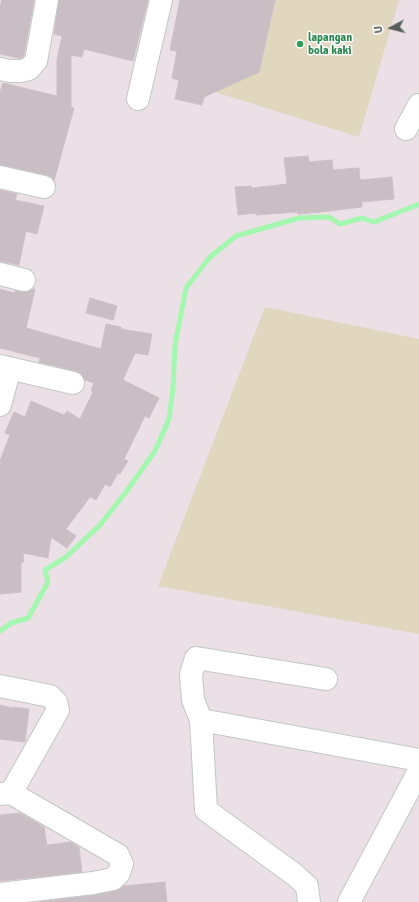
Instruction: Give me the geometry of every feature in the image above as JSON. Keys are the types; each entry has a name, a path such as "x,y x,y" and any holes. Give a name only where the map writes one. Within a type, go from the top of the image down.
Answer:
{"street":[{"path":"0,69 10,72 21,72 29,69 36,61 47,0"},
{"path":"138,99 161,0"},
{"path":"406,129 419,105"},
{"path":"0,177 44,187"},
{"path":"0,274 24,280"},
{"path":"0,405 5,367 73,383"},
{"path":"309,902 307,886 295,875 206,810 201,720 193,700 191,674 196,658 326,680"},
{"path":"0,686 50,696 56,702 58,710 5,793 118,855 122,864 119,873 113,879 93,883 0,894"},
{"path":"201,720 419,760"},
{"path":"348,902 419,772"}],"shaded area":[{"name":"lapangan bola kaki","path":"227,0 399,0 359,137 202,88"},
{"path":"265,307 419,339 419,634 158,586"}],"building":[{"path":"2,0 34,0 24,55 22,58 0,54 0,7"},
{"path":"59,0 148,0 133,61 84,49 82,57 71,55 71,107 74,108 54,181 47,175 0,165 0,92 3,83 57,96 57,59 62,36 54,34"},
{"path":"180,0 275,0 259,72 204,97 202,105 175,99 179,80 172,78 177,51 170,50"},
{"path":"308,156 309,162 332,160 333,170 359,168 360,180 392,177 394,199 362,202 362,207 321,212 256,215 256,213 238,215 235,187 251,186 252,188 287,184 284,158"},
{"path":"0,190 17,194 15,200 44,206 37,234 26,231 19,265 0,261"},
{"path":"0,289 14,293 15,291 27,292 35,289 26,328 101,349 106,324 121,327 121,329 152,334 148,355 135,353 123,380 159,398 149,418 145,416 124,459 128,461 120,474 118,473 110,487 105,484 96,500 90,497 66,529 76,536 67,548 51,537 48,558 23,553 24,562 21,562 21,592 0,594 0,461 10,435 5,433 14,412 25,417 31,401 64,415 67,411 80,419 93,392 91,391 94,383 85,380 82,374 76,371 39,362 40,358 0,348"},
{"path":"90,298 117,306 113,320 86,313"},
{"path":"0,705 29,709 25,742 0,739"},
{"path":"20,813 44,827 47,845 71,842 79,847 82,872 0,881 0,815"},
{"path":"165,882 167,902 39,902 95,895 115,891 124,886"}],"waterway":[{"path":"0,631 11,623 28,618 48,582 45,570 66,557 100,525 155,451 169,419 173,388 175,345 186,288 210,257 236,236 299,218 329,217 340,224 362,218 374,222 419,204"}],"place":[{"name":"lapangan bola kaki","path":"300,44"}]}
